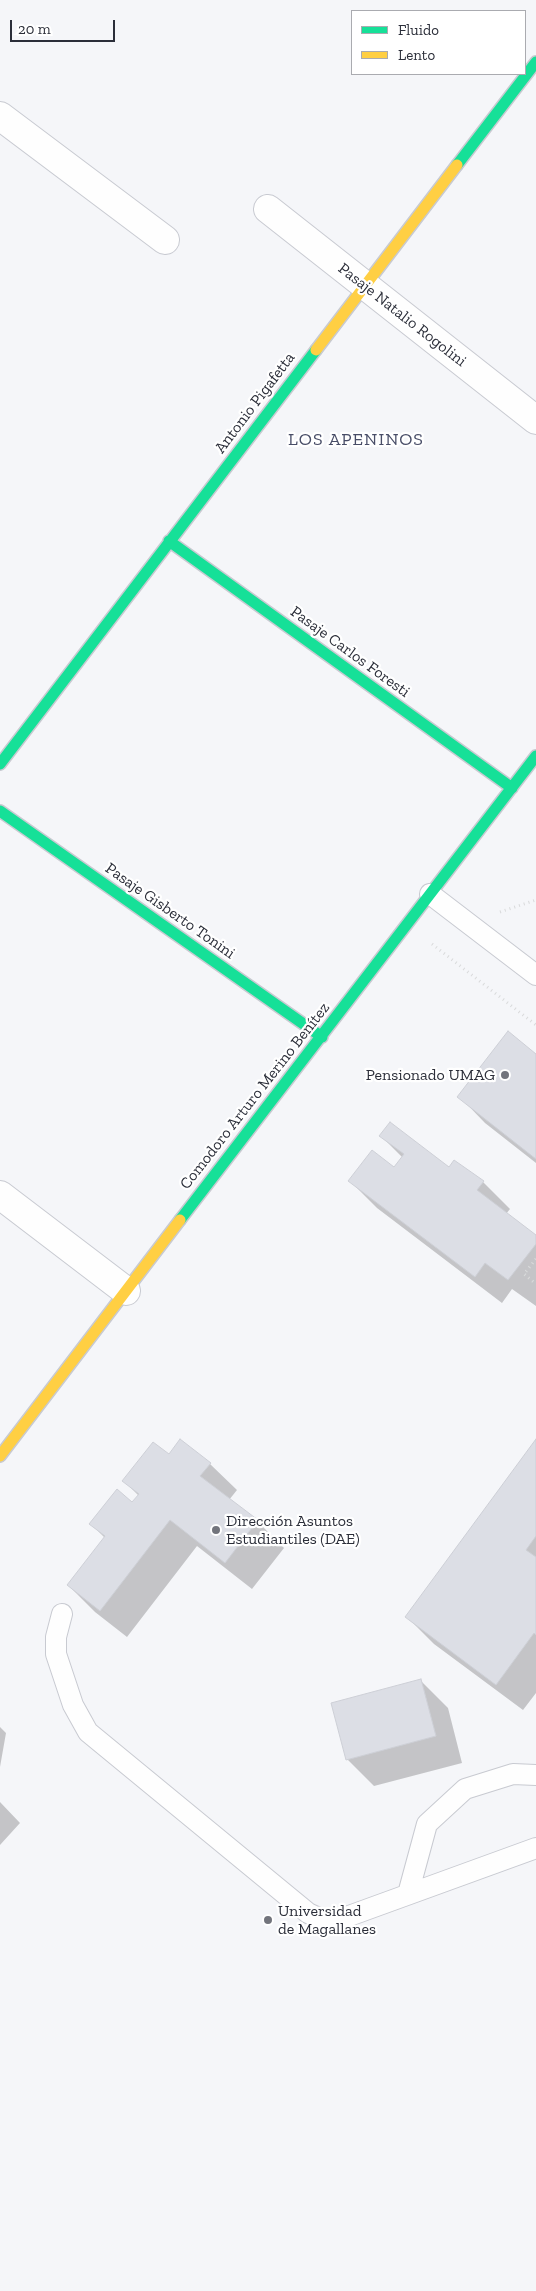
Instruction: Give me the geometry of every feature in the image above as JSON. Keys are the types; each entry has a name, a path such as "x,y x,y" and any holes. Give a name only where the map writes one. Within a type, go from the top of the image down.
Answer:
{"street":[{"name":"Antonio Pigafetta","path":"0,764 536,62"},
{"path":"0,116 165,240"},
{"name":"Pasaje Natalio Rogolini","path":"268,210 536,420"},
{"name":"Pasaje Carlos Foresti","path":"169,541 512,788"},
{"name":"Comodoro Arturo Merino Benítez","path":"0,1456 536,756"},
{"name":"Pasaje Gisberto Tonini","path":"0,811 322,1036"},
{"path":"0,1195 126,1291"}],"lane":[{"path":"430,894 536,975"},
{"path":"62,1614 56,1637 56,1654 73,1705 88,1732 308,1914 321,1919 338,1920 536,1848"},
{"path":"408,1894 427,1824 465,1789 513,1774 536,1775"}],"path":[{"path":"408,924 536,1025"},
{"path":"536,1258 524,1274 536,1284"}],"building":[{"name":"Pensionado UMAG","path":"508,1031 536,1054 536,1159 457,1097"},
{"path":"390,1122 449,1167 454,1160 484,1181 477,1190 536,1235 536,1244 508,1280 485,1263 475,1277 348,1181 372,1150 394,1167 404,1154 379,1136"},
{"name":"Dirección Asuntos Estudiantiles (DAE)","path":"180,1439 211,1463 200,1476 258,1520 225,1563 170,1520 100,1611 67,1585 105,1536 89,1524 117,1489 132,1502 139,1494 122,1481 153,1442 169,1454"},
{"path":"536,1439 536,1536 526,1550 536,1557 536,1635 534,1633 496,1685 405,1617"},
{"path":"421,1679 436,1736 346,1760 331,1703"}],"traffic: fast":[{"path":"457,165 536,62"},
{"path":"0,764 316,350"},
{"path":"169,541 512,788"},
{"path":"180,1220 536,756"},
{"path":"0,811 322,1037"}],"traffic: slow":[{"path":"316,350 457,165"},
{"path":"0,1456 180,1220"}],"place":[{"name":"Pensionado UMAG","path":"505,1075"},
{"name":"Dirección Asuntos Estudiantiles (DAE)","path":"216,1530"},
{"name":"Universidad de Magallanes","path":"268,1920"}],"district":[{"name":"LOS APENINOS","path":"356,440"}]}
